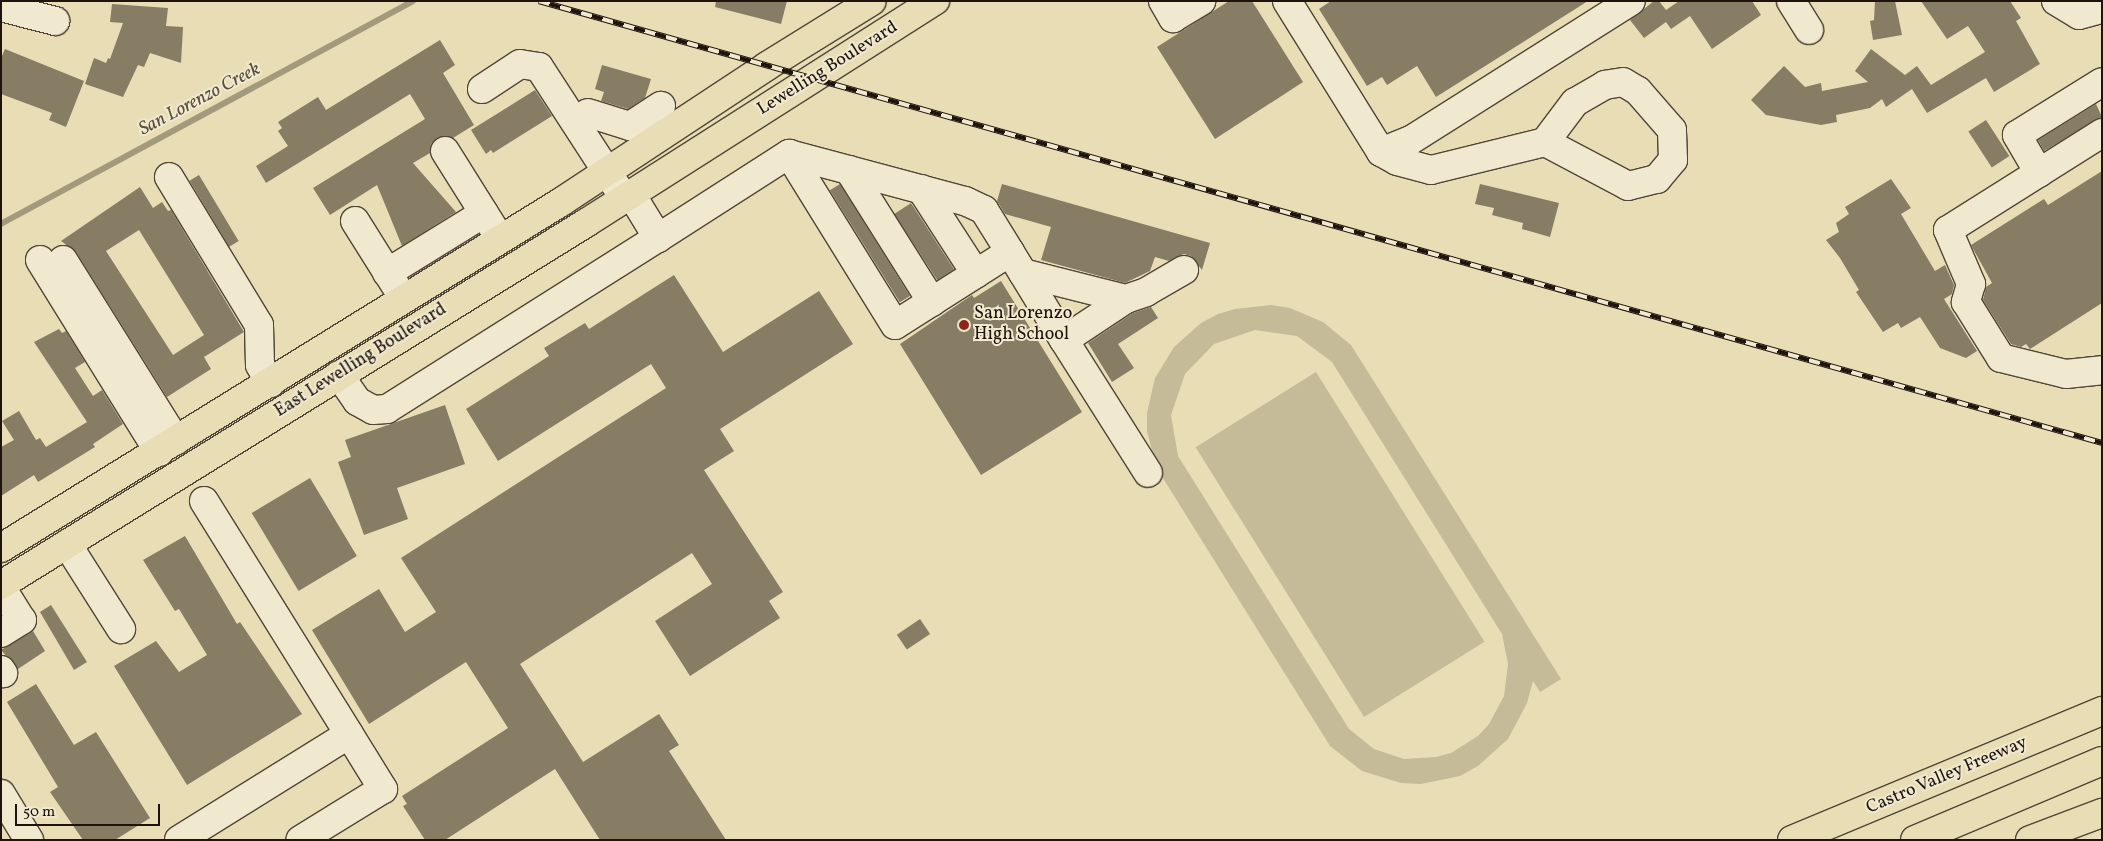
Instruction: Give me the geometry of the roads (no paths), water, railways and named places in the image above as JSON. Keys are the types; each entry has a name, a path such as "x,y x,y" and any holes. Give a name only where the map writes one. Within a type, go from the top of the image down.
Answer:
{"main road":[{"name":"Lewelling Boulevard","path":"696,116 767,66 872,1"},
{"name":"Lewelling Boulevard","path":"720,137 936,1"},
{"name":"East Lewelling Boulevard","path":"4,541 168,446 270,383 321,348 696,116"},
{"name":"East Lewelling Boulevard","path":"1,586 720,137"},
{"path":"321,348 339,375"},
{"name":"Castro Valley Freeway","path":"1792,840 2102,711"},
{"path":"1915,840 2102,761"},
{"path":"2030,840 2102,813"}],"street":[{"path":"1163,1 1173,18 1201,1"},
{"path":"1381,152 1411,140 1631,1"},
{"path":"1791,1 1809,30"},
{"path":"2056,1 2079,15 2102,9"},
{"path":"1298,5 1381,152 1397,161 1431,170 1545,142 1575,102 1605,85 1623,82 1638,91 1672,130 1673,160 1657,179 1628,186 1545,142"},
{"path":"1,7 55,21"},
{"path":"482,89 520,64 539,67 606,172 627,196 658,238"},
{"path":"2039,173 2017,135 2102,82"},
{"path":"629,158 596,116 630,126 662,106"},
{"path":"2102,133 1948,230 1971,284 1966,302 2002,358 2066,374 2102,370"},
{"path":"445,151 500,239"},
{"path":"789,154 895,325 976,274 1016,263 1126,299"},
{"path":"339,375 357,401 373,410 388,409 789,154 965,201 984,210 1148,473"},
{"path":"849,170 932,302"},
{"path":"169,178 259,325 260,365 270,383"},
{"path":"921,189 976,274"},
{"path":"387,273 484,213"},
{"path":"355,221 403,297"},
{"path":"52,260 168,446"},
{"path":"1064,340 1126,299 1146,292 1184,270"},
{"path":"204,501 383,789 300,840"},
{"path":"67,544 121,629"},
{"path":"1,586 22,620 1,633"},
{"path":"179,840 349,734"},
{"path":"1,794 28,840"}],"waterway":[{"name":"San Lorenzo Creek","path":"1,224 413,1"}],"railway":[{"path":"539,1 2102,443"}],"place":[{"name":"San Lorenzo High School","path":"964,325"}]}
